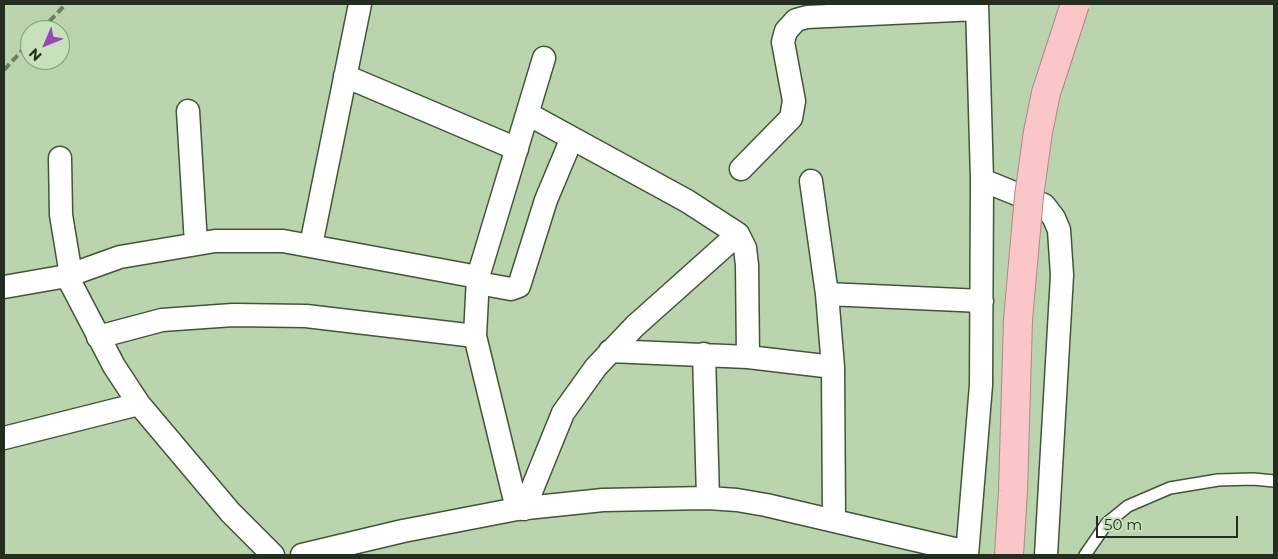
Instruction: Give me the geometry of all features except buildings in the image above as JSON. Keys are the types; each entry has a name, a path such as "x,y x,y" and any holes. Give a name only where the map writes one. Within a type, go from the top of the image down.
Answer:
{"highway":[{"path":"1009,555 1013,491 1018,320 1029,196 1038,132 1046,93 1075,4"}],"street":[{"path":"311,245 360,4"},
{"path":"302,555 403,531 520,509 603,500 708,498 737,500 834,520 967,554 981,385 982,180 977,6 807,17 796,20 786,31 783,42 794,101 791,118 741,169"},
{"path":"520,509 475,336 478,280 544,58"},
{"path":"345,76 517,149"},
{"path":"188,112 196,244"},
{"path":"528,114 687,202 738,234 745,248 747,265 748,357"},
{"path":"4,287 69,276 120,257 214,241 284,241 478,280 511,289 519,286 549,194 572,138"},
{"path":"60,158 60,208 69,276 98,337 139,404 235,517 273,555"},
{"path":"810,180 828,294 833,367 834,520"},
{"path":"982,180 1044,205 1054,218 1059,230 1062,275 1046,555"},
{"path":"520,509 563,413 596,366 738,234"},
{"path":"828,294 982,301"},
{"path":"98,337 162,320 233,315 306,316 475,336"},
{"path":"610,351 748,357 833,367"},
{"path":"704,354 708,498"},
{"path":"4,438 139,404"}],"lane":[{"path":"1085,555 1107,523 1128,506 1170,488 1218,480 1253,478 1274,481"}],"railway":[{"path":"51,20 66,4"},
{"path":"4,70 20,53"}]}
